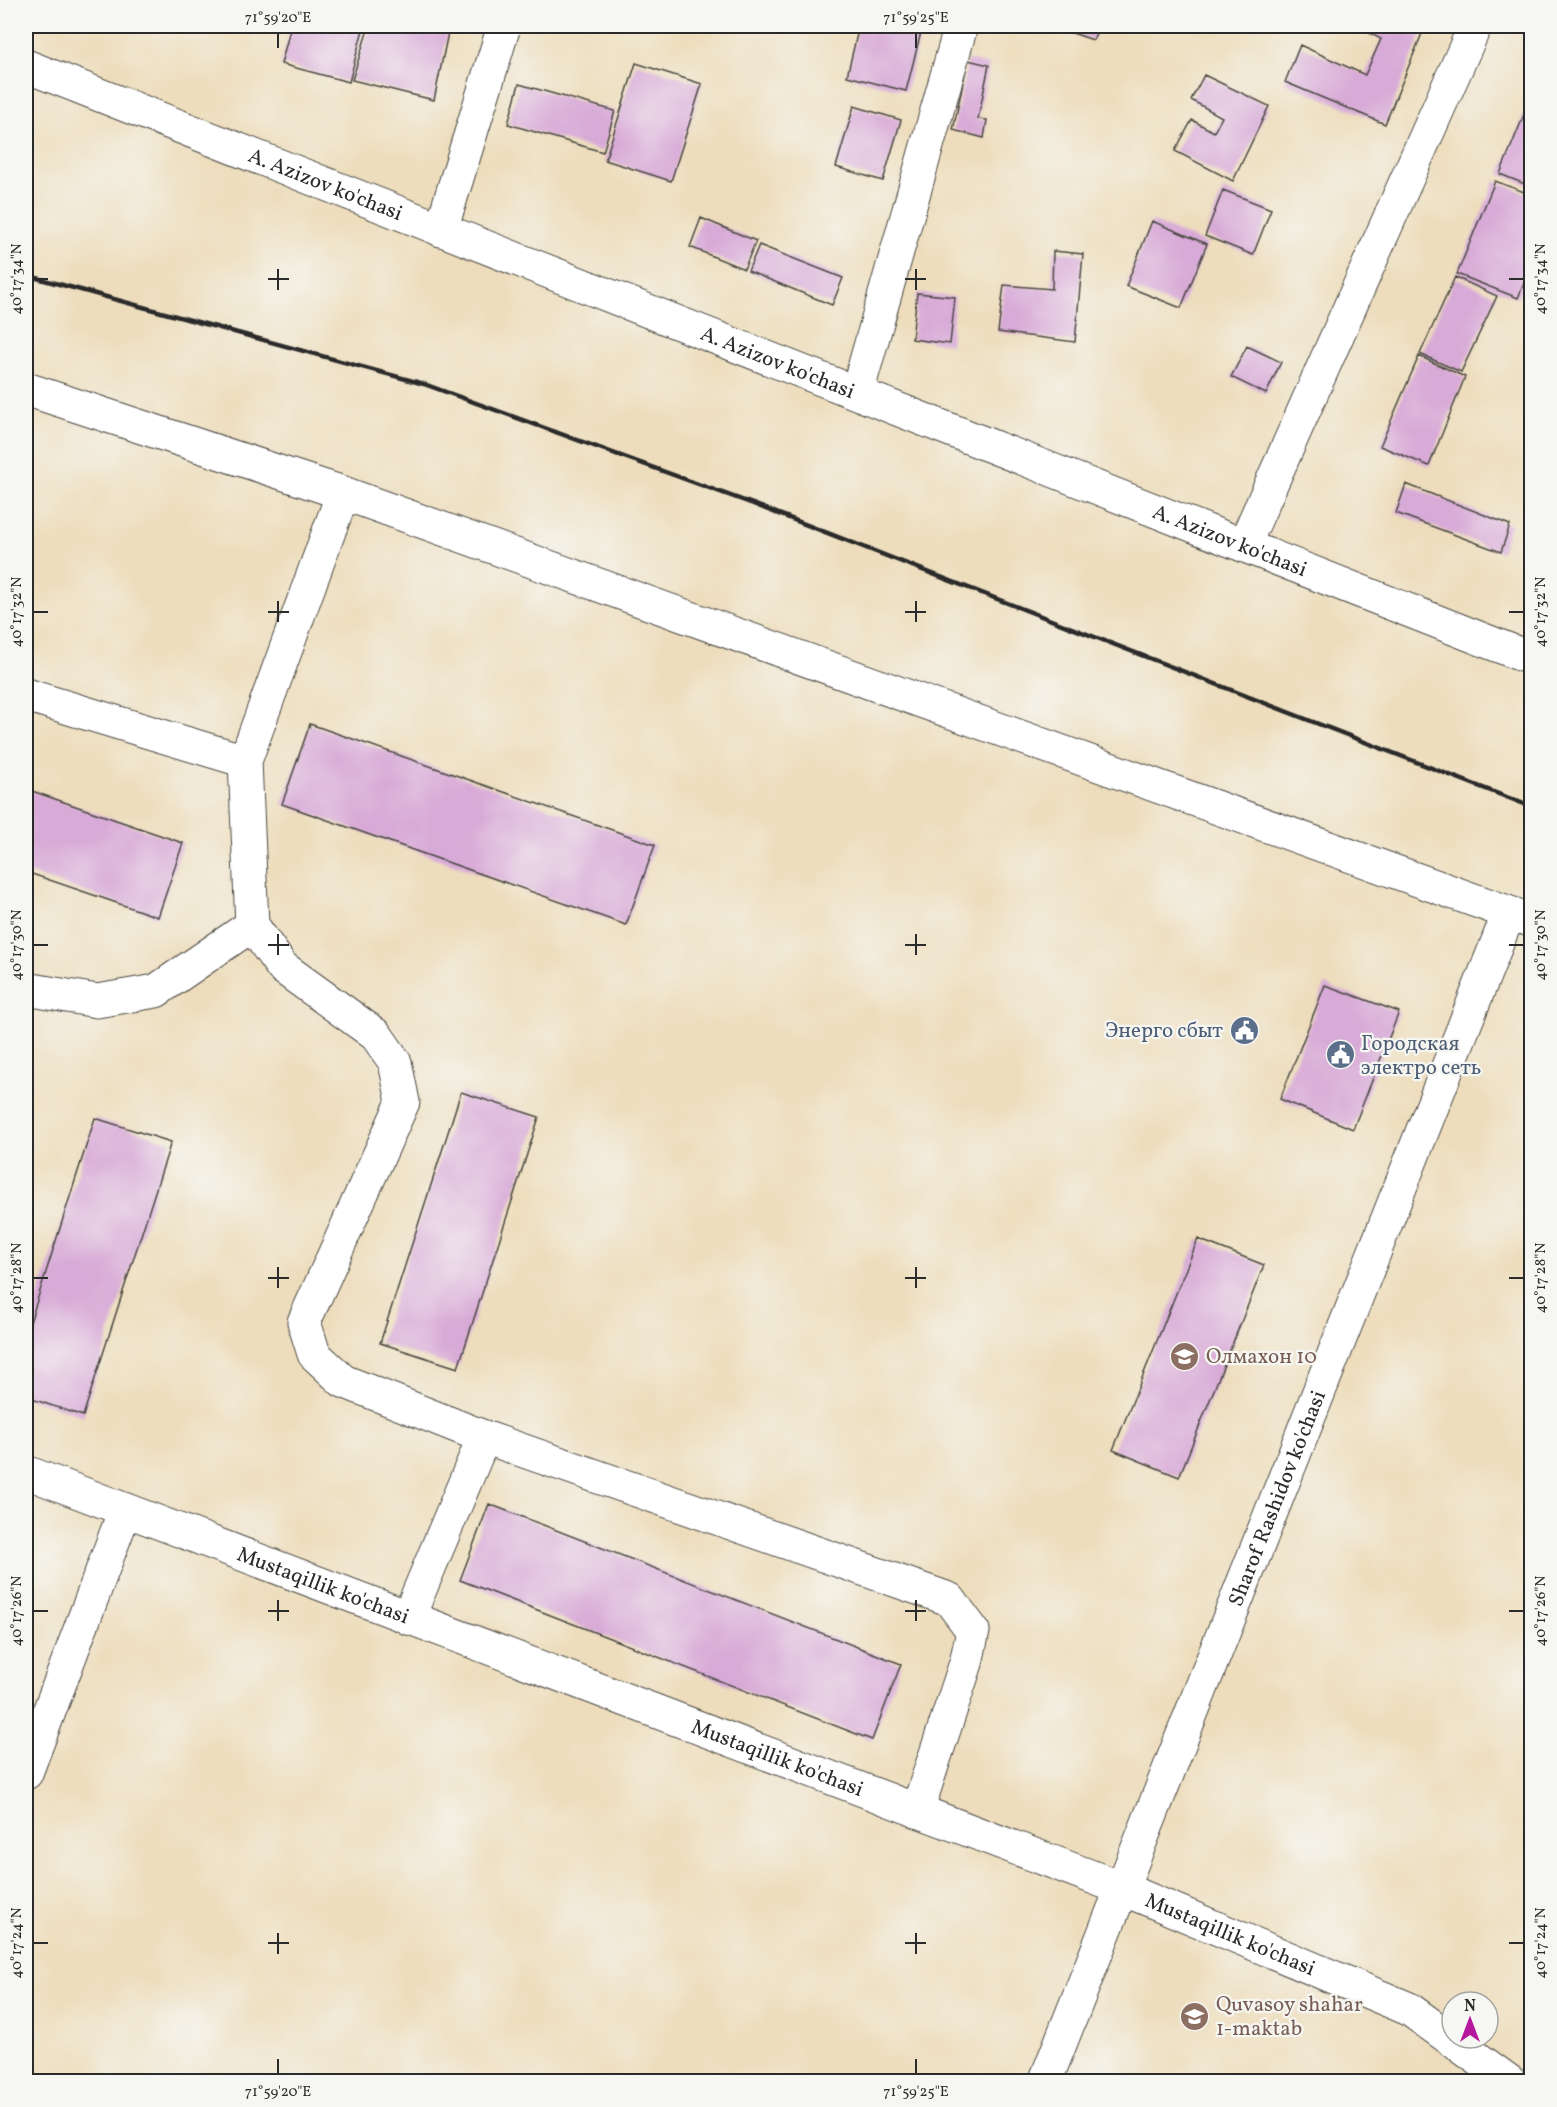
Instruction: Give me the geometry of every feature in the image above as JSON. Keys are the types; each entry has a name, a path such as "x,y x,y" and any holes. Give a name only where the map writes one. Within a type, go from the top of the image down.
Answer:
{"street":[{"path":"441,230 504,26"},
{"path":"857,393 961,26"},
{"path":"1244,545 1475,26"},
{"name":"A. Azizov ko'chasi","path":"26,66 1532,658"},
{"path":"26,389 343,494 1520,917"},
{"path":"343,494 245,761 252,925 282,967 376,1035 395,1062 403,1102 304,1322 314,1354 344,1381 484,1437 949,1599 974,1631 966,1663 916,1811"},
{"path":"26,695 245,761"},
{"name":"Sharof Rashidov ko'chasi","path":"1045,2082 1121,1888 1520,917"},
{"path":"26,989 97,1001 156,991 252,925"},
{"path":"408,1617 484,1437"},
{"name":"Mustaqillik ko'chasi","path":"26,1472 1121,1888 1409,2009 1510,2082"},
{"path":"26,1773 125,1510"}],"building":[{"path":"291,26 364,26 349,82 281,64"},
{"path":"369,26 449,28 434,100 352,80"},
{"path":"859,26 922,28 906,91 847,76"},
{"path":"1052,26 1099,26 1093,40"},
{"path":"1356,26 1413,26 1423,31 1385,124 1285,82 1300,45 1365,75 1381,39"},
{"path":"968,60 989,65 978,119 987,120 984,138 953,130"},
{"path":"636,63 702,84 671,181 605,160"},
{"path":"1204,75 1269,106 1233,181 1175,151 1192,120 1214,132 1222,117 1191,100"},
{"path":"519,84 615,111 603,152 508,124"},
{"path":"1530,100 1532,101 1532,187 1500,174"},
{"path":"854,106 901,120 883,181 836,167"},
{"path":"1495,181 1532,195 1532,264 1518,298 1457,274"},
{"path":"1223,190 1271,209 1253,255 1205,236"},
{"path":"701,218 756,241 744,269 690,247"},
{"path":"1152,221 1207,244 1181,308 1126,286"},
{"path":"759,245 843,278 832,305 748,271"},
{"path":"1053,251 1083,254 1075,342 998,332 1004,285 1052,289"},
{"path":"1455,277 1497,296 1461,372 1420,354"},
{"path":"917,293 955,297 950,344 912,339"},
{"path":"1247,346 1281,362 1266,394 1231,377"},
{"path":"1419,356 1465,377 1429,466 1380,446"},
{"path":"1406,484 1510,525 1501,552 1396,513"},
{"path":"310,724 655,845 626,925 282,804"},
{"path":"26,789 183,843 158,917 26,872"},
{"name":"Городская электро сеть","path":"1325,985 1399,1012 1353,1129 1280,1099"},
{"path":"461,1092 539,1117 458,1368 380,1343"},
{"path":"95,1118 171,1142 83,1416 26,1397 26,1335"},
{"path":"1198,1239 1264,1265 1179,1477 1113,1450"},
{"path":"489,1504 901,1664 872,1740 460,1580"}],"railway":[{"path":"26,275 424,384 753,504 1532,807"}],"place":[{"name":"Энерго сбыт","path":"1244,1030"},
{"name":"Городская электро сеть","path":"1340,1055"},
{"name":"Олмахон 10","path":"1185,1356"},
{"name":"Quvasoy shahar 1-maktab","path":"1195,2016"}]}
